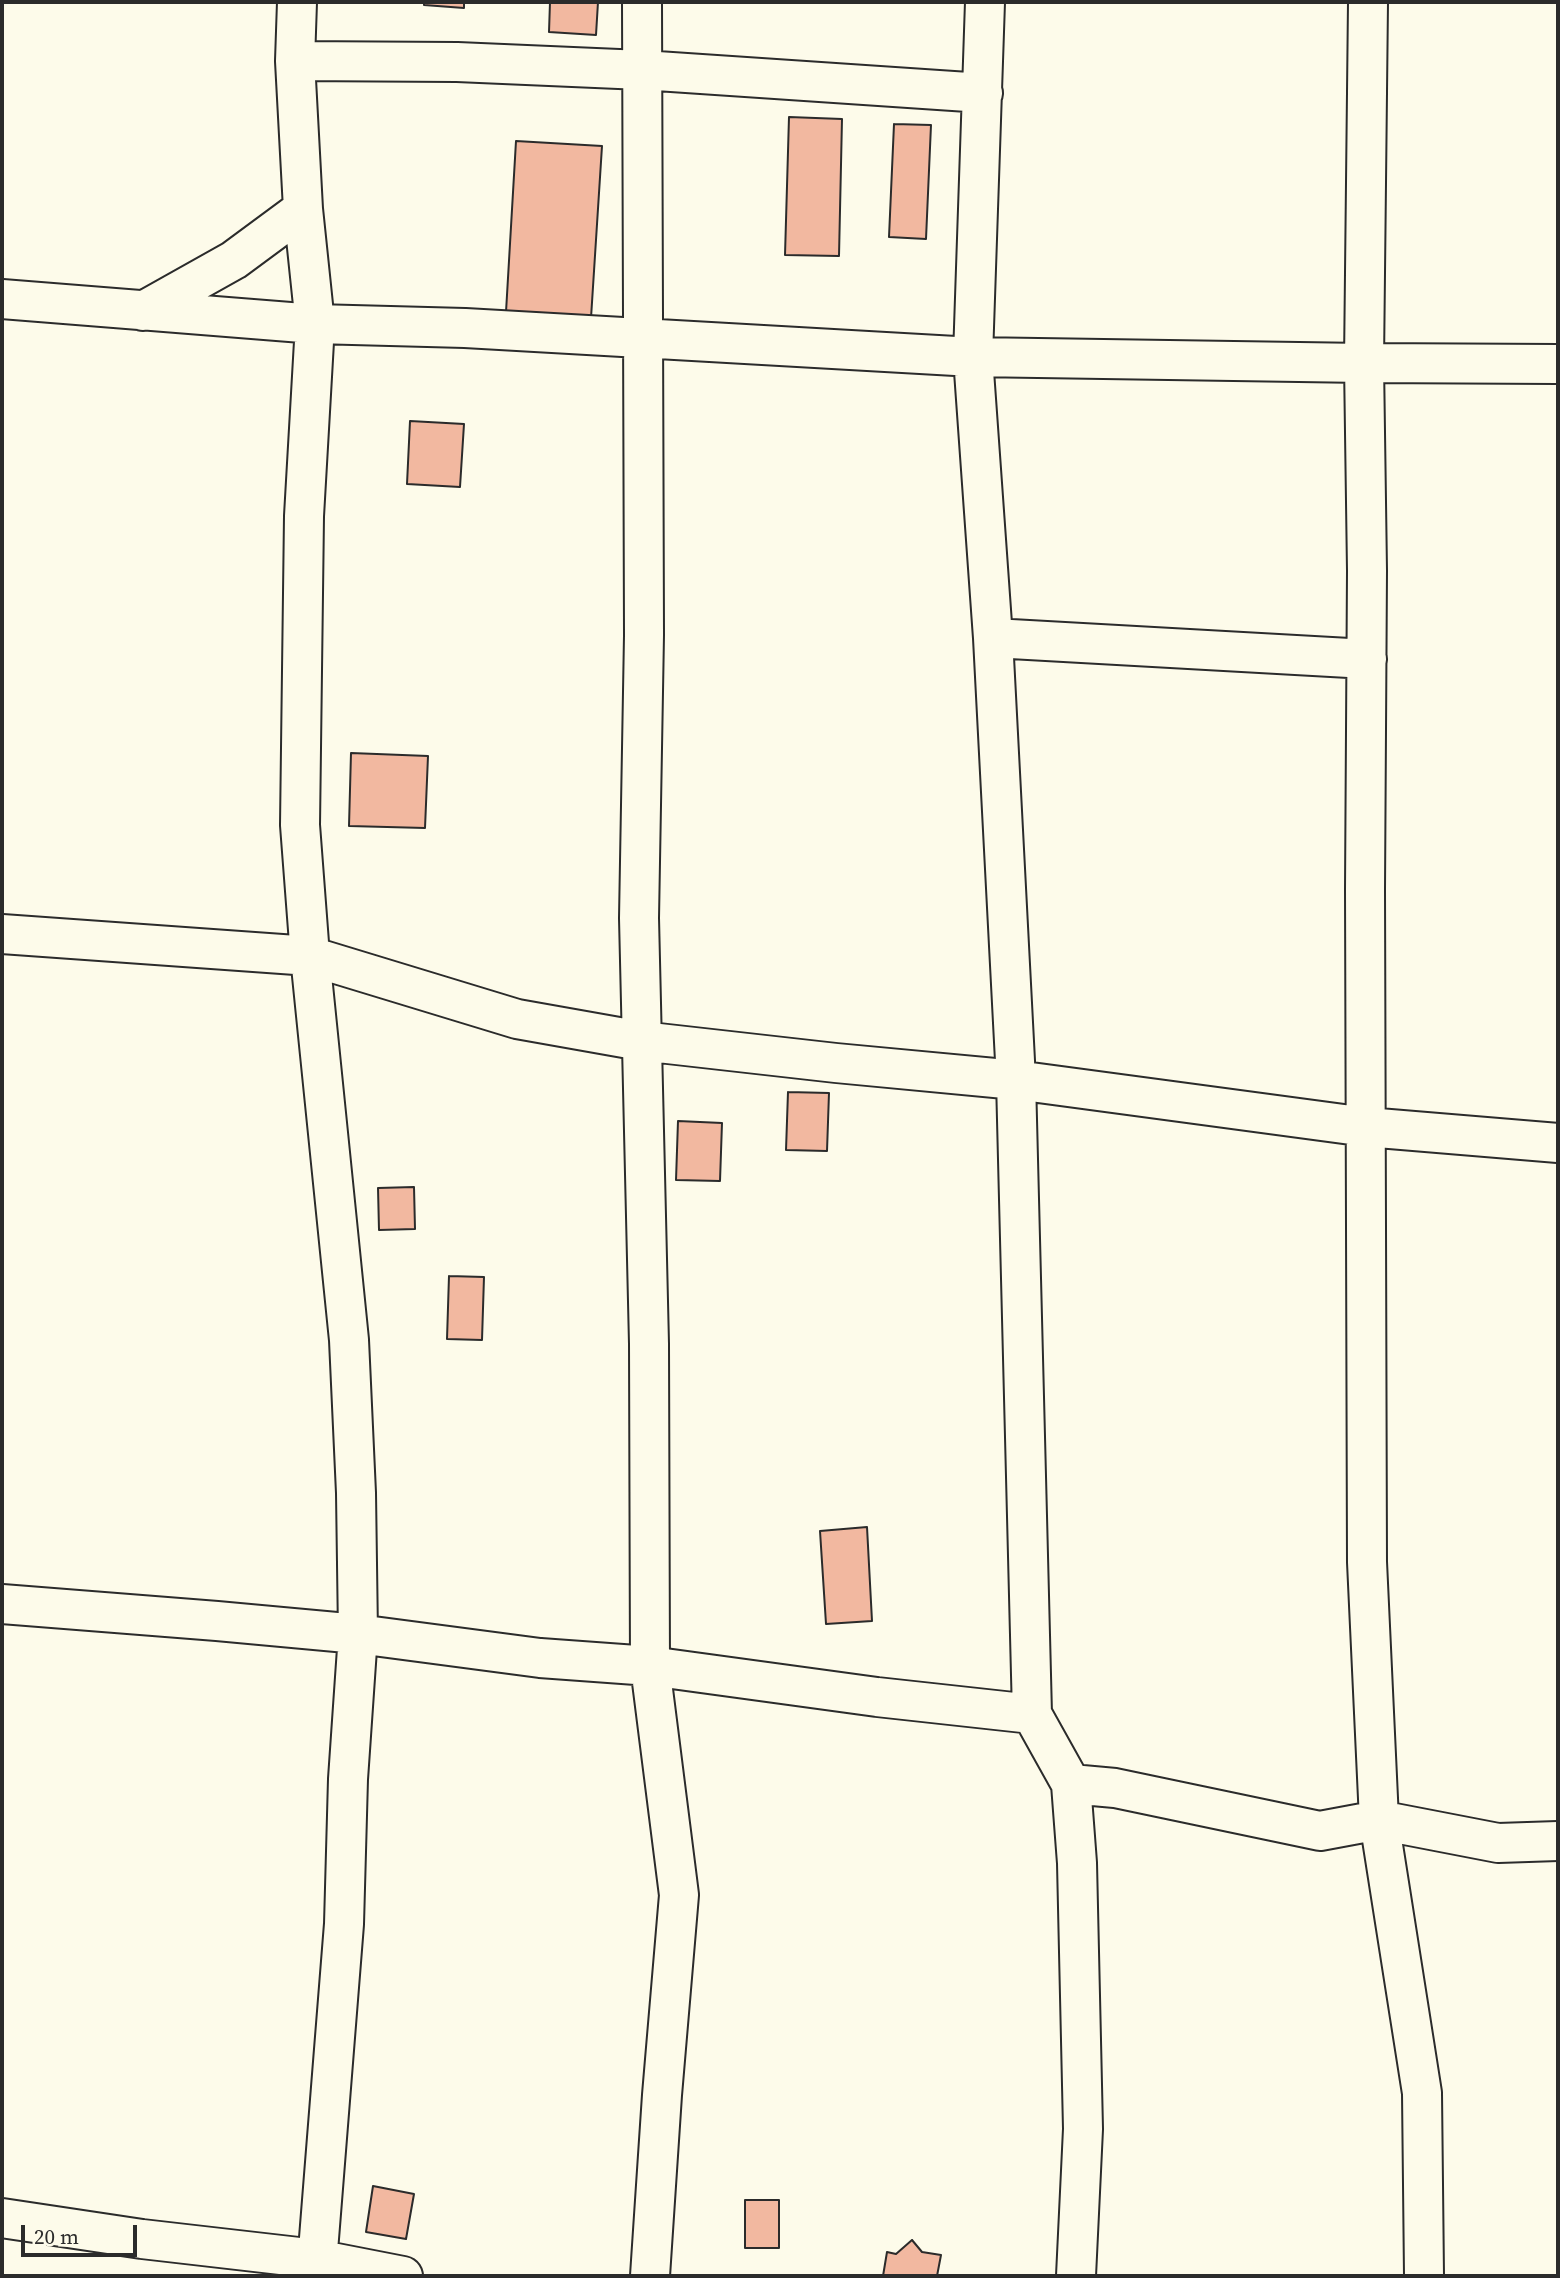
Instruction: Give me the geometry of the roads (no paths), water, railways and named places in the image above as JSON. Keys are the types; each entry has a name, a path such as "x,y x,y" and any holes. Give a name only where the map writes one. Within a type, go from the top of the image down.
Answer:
{"street":[{"path":"297,2 295,61 303,209 315,324 304,516 300,825 310,956 349,1339 356,1493 358,1634 348,1779 344,1924 328,2148 316,2267"},
{"path":"642,2 644,635 639,918 649,1344 650,1667 679,1895 650,2276"},
{"path":"985,2 973,357 993,638 1016,1080 1032,1714 1071,1784 1077,1863 1083,2129 1076,2276"},
{"path":"1368,2 1364,363 1367,659 1367,1562 1379,1820 1422,2093 1424,2276"},
{"path":"295,61 457,62 642,70 983,93"},
{"path":"144,311 234,260 303,209"},
{"path":"2,299 315,324 465,328 973,357 1558,364"},
{"path":"993,638 1367,659"},
{"path":"2,934 310,956 517,1019 641,1041 1016,1080 1366,1127 1558,1143"},
{"path":"2,1604 358,1634 540,1658 650,1667 1032,1714"},
{"path":"1071,1784 1115,1788 1320,1831 1379,1820 1498,1843 1558,1841"},
{"path":"2,2218 316,2267 403,2276"}]}
